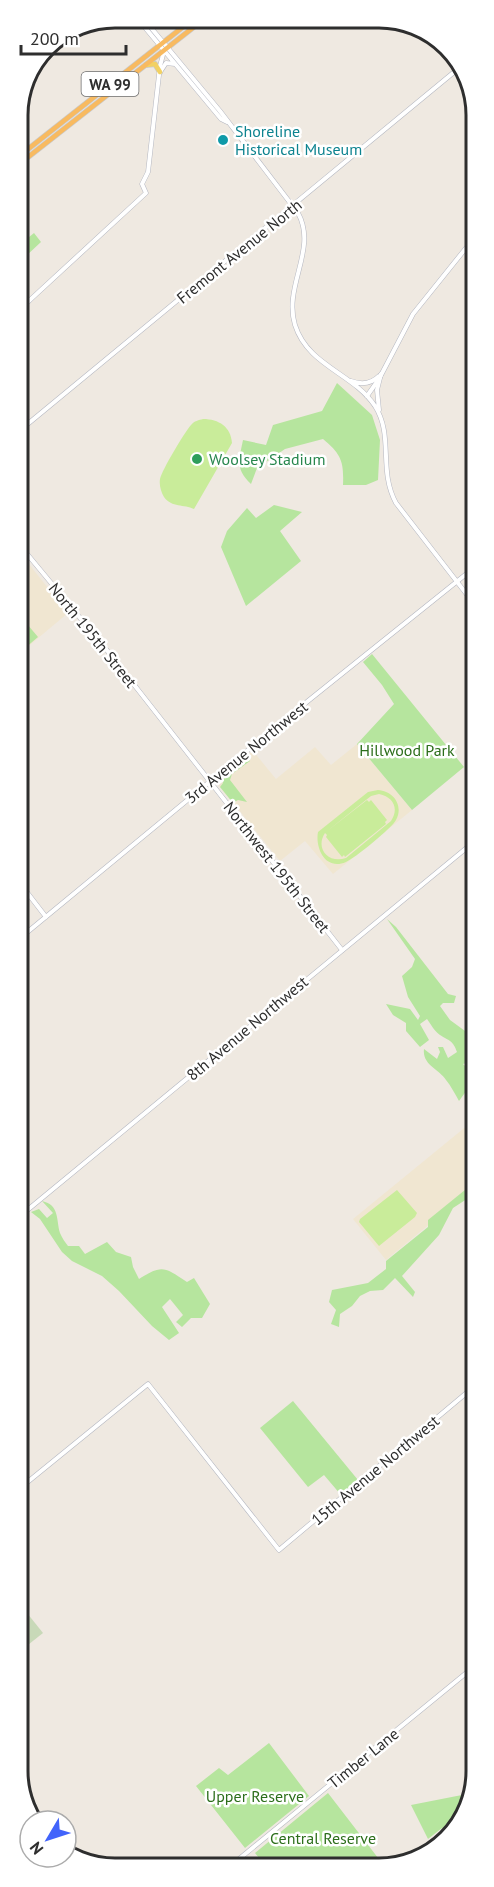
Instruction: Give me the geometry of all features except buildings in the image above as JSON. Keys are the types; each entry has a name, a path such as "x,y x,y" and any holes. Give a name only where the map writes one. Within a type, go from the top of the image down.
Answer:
{"highway":[{"name":"WA 99","path":"29,148 181,28"},
{"name":"WA 99","path":"29,156 193,28"}],"main road":[{"path":"144,66 153,64 160,72"},
{"path":"101,92 101,100"},
{"path":"47,142 49,133"},
{"path":"39,140 39,148"}],"street":[{"path":"146,28 220,111 294,207 303,223 305,241 292,296 292,312 296,327 311,353 367,396 379,414"},
{"path":"150,28 161,44"},
{"path":"166,49 174,64 227,123"},
{"path":"29,301 146,193 142,184 148,172 160,72 166,49"},
{"path":"160,72 166,63 174,64"},
{"name":"Fremont Avenue North","path":"29,423 454,73"},
{"path":"367,396 413,314 466,248"},
{"path":"347,380 367,384 381,374"},
{"path":"381,374 377,390 379,414 385,432 386,477 391,494 466,593"},
{"name":"North 195th Street","path":"29,556 144,699"},
{"name":"3rd Avenue Northwest","path":"29,931 466,575"},
{"name":"Northwest 195th Street","path":"144,699 342,950"},
{"name":"8th Avenue Northwest","path":"28,1208 466,849"},
{"path":"29,895 46,917"},
{"name":"15th Avenue Northwest","path":"28,1482 148,1384 273,1546 279,1550 465,1394"},
{"name":"Timber Lane","path":"240,1858 465,1674"}],"shaded area":[{"path":"29,564 68,613 29,646"},
{"path":"357,744 412,810 333,874 305,841 280,861 218,784 220,778 253,751 276,779 315,747 331,765"},
{"path":"465,1127 465,1195 386,1260 353,1219"}],"green space":[{"path":"34,233 41,242 29,253 29,237"},
{"path":"337,383 372,415 380,440 378,480 366,485 343,485 343,470 338,454 323,439 285,449 257,468 251,484 240,469 243,440 266,445 273,425 322,411"},
{"name":"Woolsey Stadium","path":"203,419 214,420 227,428 232,443 194,509 167,500 162,493 160,481 169,460 188,429"},
{"path":"274,505 302,512 280,531 301,561 246,606 221,547 227,531 247,508 256,518"},
{"path":"29,626 38,637 29,645"},
{"name":"Hillwood Park","path":"372,654 464,767 412,810 357,744 394,704 363,662"},
{"path":"248,757 250,761 232,774 230,780 247,802 238,800 233,803 220,787 223,783 221,778"},
{"path":"383,791 396,800 399,809 396,820 381,836 350,860 339,864 327,861 318,845 318,832 368,792","holes":["379,794 394,804 395,812 391,821 346,858 329,857 322,844 325,833 342,857 344,855 345,857 386,824 387,820 371,800 369,802 367,800 326,832 371,796"]},
{"path":"387,919 396,927 448,994 456,996 454,1003 443,1003 440,1006 450,1020 465,1031 465,1063 463,1064 465,1066 465,1092 459,1101 448,1082 428,1063 424,1054 424,1049 437,1059 440,1052 438,1047 443,1047 448,1058 457,1052 454,1045 438,1034 427,1019 420,1024 429,1040 420,1047 406,1031 406,1023 393,1015 386,1004 410,1009 418,1020 420,1016 408,997 402,976 412,967 415,959"},
{"path":"397,1190 417,1213 379,1246 359,1222"},
{"path":"465,1190 465,1200 453,1208 439,1235 402,1276 415,1292 413,1297 395,1278 383,1290 370,1291 360,1296 352,1306 340,1314 339,1327 331,1324 336,1310 329,1302 332,1290 368,1283 386,1269 386,1261 428,1227 428,1220"},
{"path":"42,1201 55,1209 60,1233 68,1246 79,1246 85,1254 107,1242 116,1252 131,1257 139,1279 159,1269 173,1273 187,1282 194,1278 210,1304 202,1318 191,1318 182,1327 176,1322 183,1315 170,1299 162,1307 179,1333 169,1340 102,1276 72,1261 62,1252 40,1219 31,1212 39,1209 47,1218 53,1213"},
{"path":"293,1401 358,1480 341,1495 324,1475 308,1487 260,1428"},
{"path":"28,1614 43,1633 28,1645"},
{"name":"Upper Reserve","path":"269,1743 309,1796 245,1848 196,1786 219,1768 228,1775"},
{"name":"Central Reserve","path":"328,1793 378,1858 259,1858 255,1853"},
{"path":"463,1795 444,1828 428,1839 411,1805"}],"place":[{"name":"Shoreline Historical Museum","path":"223,140"},
{"name":"Woolsey Stadium","path":"197,459"}]}
